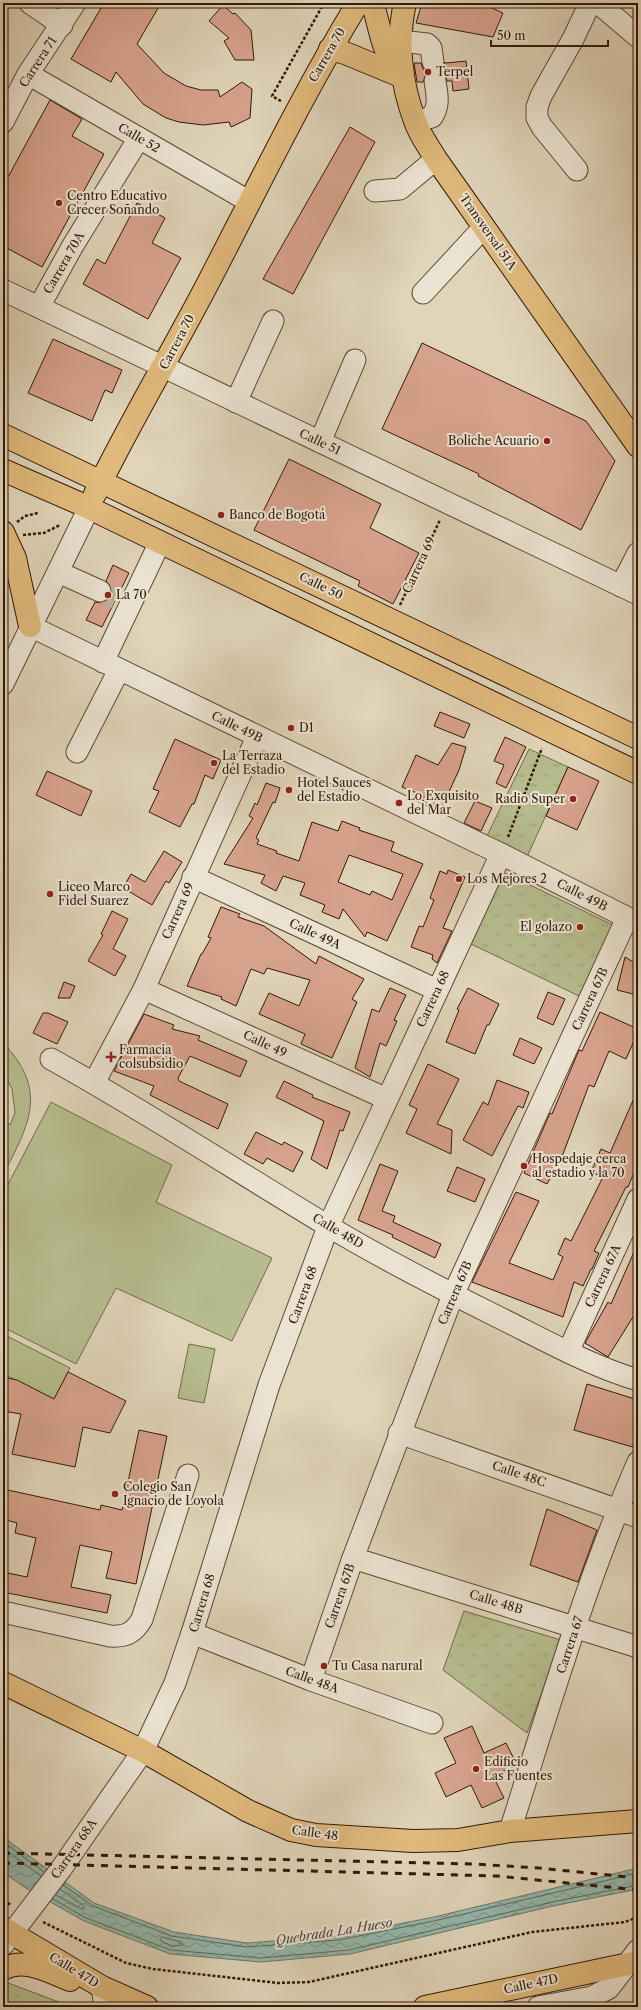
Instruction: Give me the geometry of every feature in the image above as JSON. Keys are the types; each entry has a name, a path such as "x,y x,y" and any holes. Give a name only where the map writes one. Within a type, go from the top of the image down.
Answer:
{"main road":[{"name":"Carrera 70","path":"89,508 102,481 174,372 250,202 330,49 358,3"},
{"name":"Transversal 51A","path":"372,3 385,50 392,63 403,77 415,122 436,159 638,446"},
{"path":"330,49 345,53 403,77 400,41 401,20 404,3"},
{"name":"Calle 50","path":"3,435 638,738"},
{"path":"3,470 89,508 638,773"},
{"path":"4,534 15,558 30,626"},
{"name":"Calle 48","path":"3,1683 143,1751 248,1811 291,1830 316,1835 413,1841 458,1840 510,1831 638,1821"},
{"name":"Calle 47D","path":"6,1936 100,1992 139,2006"},
{"name":"Calle 47D","path":"425,2007 635,1959"},
{"path":"3,1969 13,1965 28,1964 86,1984 100,1992"}],"street":[{"path":"30,3 62,25"},
{"name":"Carrera 71","path":"3,122 28,74 62,25 75,3"},
{"path":"577,170 536,118 537,107 541,96 573,39 590,3"},
{"path":"598,3 638,37"},
{"path":"400,41 427,44 431,48 438,102 437,110 432,117 415,122"},
{"name":"Calle 52","path":"28,74 250,202"},
{"name":"Carrera 70A","path":"39,307 72,247 139,138"},
{"path":"375,191 400,189 436,159"},
{"path":"423,293 484,227"},
{"name":"Calle 51","path":"3,290 630,590"},
{"path":"236,402 274,321"},
{"path":"320,442 355,360"},
{"name":"Carrera 70","path":"3,684 30,626 89,508"},
{"path":"77,752 111,666 116,598 160,542"},
{"path":"630,590 638,553"},
{"path":"58,572 116,598"},
{"name":"Calle 49B","path":"30,626 501,854 632,920"},
{"name":"Carrera 69","path":"94,1083 144,988 257,737"},
{"name":"Carrera 68","path":"143,1751 175,1683 269,1385 328,1226 501,854"},
{"name":"Calle 49A","path":"193,877 437,990"},
{"name":"Carrera 67B","path":"311,1680 353,1558 399,1433 453,1295 632,920"},
{"name":"Calle 49","path":"144,988 387,1100"},
{"name":"Calle 48D","path":"51,1059 94,1083 328,1226 453,1295 568,1352 615,1373 638,1380"},
{"name":"Carrera 67A","path":"568,1352 638,1199"},
{"name":"Calle 48C","path":"399,1433 638,1517"},
{"name":"Carrera 67","path":"510,1831 575,1626 617,1509 638,1462"},
{"path":"3,1612 110,1636 124,1635 136,1629 142,1620 188,1475"},
{"name":"Calle 48B","path":"353,1558 575,1626 638,1647"},
{"name":"Calle 48A","path":"192,1633 311,1680 432,1723"},
{"name":"Carrera 68A","path":"6,1936 31,1909 61,1869 143,1751"},
{"path":"538,2007 592,1997 609,1988 635,1959"}],"path":[{"name":"Carrera 69","path":"398,610 440,520"},
{"path":"4,534 44,533 52,531 62,524"},
{"path":"501,854 542,748"},
{"path":"3,1901 31,1909 87,1945 126,1963 153,1969 278,1983 309,1982 532,1932 625,1922 638,1917"}],"green space":[{"path":"529,749 568,767 526,859 485,840"},
{"path":"501,871 617,927 583,998 467,942"},
{"path":"3,1043 17,1060 26,1076 30,1092 30,1108 27,1124 3,1175 3,1121 10,1125 15,1113 12,1089 3,1071"},
{"path":"51,1102 172,1165 156,1202 272,1258 232,1341 116,1288 76,1364 3,1327 3,1194"},
{"path":"3,1334 70,1368 54,1399 3,1374"},
{"path":"189,1344 215,1349 204,1403 178,1398"},
{"path":"464,1611 561,1640 527,1733 443,1670"},
{"path":"3,1981 72,2007 3,2007"}],"water":[{"name":"Quebrada La Hueso","path":"3,1837 94,1903 174,1932 247,1943 338,1936 434,1917 638,1868 638,1889 553,1906 350,1954 261,1962 170,1954 84,1921 24,1887 3,1872"}],"building":[{"path":"104,3 161,3 137,44 164,73 186,86 201,90 218,90 220,97 242,82 252,89 250,118 231,127 229,122 203,125 179,122 166,118 143,104 116,72 111,82 71,59"},
{"path":"422,3 481,3 503,13 493,37 416,23"},
{"path":"223,5 233,14 235,13 251,30 254,60 235,60 224,41 229,38 209,21"},
{"path":"466,61 469,89 453,91 452,81 447,81 445,74 441,71 445,62"},
{"path":"414,63 421,63 423,69 427,72 423,82 417,82"},
{"path":"50,100 82,119 72,136 104,154 42,267 3,246 3,174 8,177"},
{"path":"350,127 375,142 293,294 263,279"},
{"path":"137,203 165,218 152,243 181,258 148,319 83,284 97,259 105,264"},
{"path":"53,339 122,370 112,393 105,390 92,421 28,393"},
{"path":"422,343 586,421 615,461 581,530 478,476 479,474 382,429"},
{"path":"289,459 381,504 370,528 419,553 393,604 358,586 360,581 254,530"},
{"name":"La 70","path":"113,565 129,573 102,627 86,620 95,602 102,603 111,596 112,589 106,581"},
{"path":"440,712 470,724 464,738 434,726"},
{"path":"505,737 526,747 506,788 496,783 504,765 494,761"},
{"path":"175,739 221,760 213,779 205,775 194,804 192,804 180,827 149,812 159,791 153,789"},
{"path":"452,743 466,747 459,770 441,809 422,800 424,796 402,787 416,755 438,765"},
{"name":"Radio Super","path":"568,767 599,781 577,830 546,816"},
{"path":"47,771 92,791 81,816 36,795"},
{"path":"266,783 280,788 275,803 273,802 256,838 259,840 257,844 277,851 276,853 299,861 312,822 338,831 342,821 360,828 359,830 394,842 391,851 423,864 387,941 367,932 365,937 343,909 339,919 322,912 325,905 300,895 305,883 283,876 276,891 261,883 265,875 224,864 253,818 249,816 255,803 257,805","holes":["349,855 403,874 392,900 372,891 370,895 338,882"]},
{"path":"475,801 492,808 481,831 464,823"},
{"path":"164,851 182,862 169,883 166,881 152,905 123,888 131,874 145,882"},
{"path":"448,870 465,877 443,928 452,931 437,963 432,959 433,955 411,947 419,926 423,927 434,900 430,898 440,871 447,874"},
{"path":"221,907 240,914 238,917 264,926 316,964 319,956 364,979 352,999 357,1002 332,1058 301,1044 305,1034 259,1014 269,993 299,1006 310,980 267,968 264,974 251,969 236,1006 221,999 222,997 187,986 201,954 211,938 208,937"},
{"path":"112,911 128,919 113,949 126,956 115,976 88,961 103,935 101,934"},
{"path":"625,957 638,965 638,976 633,994 617,990"},
{"path":"64,982 75,986 70,998 58,998"},
{"path":"390,988 406,995 394,1020 397,1021 386,1046 380,1043 370,1077 355,1068 372,1009 379,1012"},
{"path":"468,988 499,1004 489,1025 487,1025 475,1054 446,1042 459,1010 457,1009"},
{"path":"548,992 565,999 553,1025 537,1018"},
{"path":"600,1012 638,1029 638,1032 626,1059 609,1051 594,1087 589,1085 563,1154 547,1184 524,1173 550,1113 552,1114 579,1050 582,1051"},
{"path":"43,1013 48,1013 68,1022 57,1044 33,1033"},
{"path":"144,1014 174,1025 172,1029 200,1036 198,1040 247,1061 240,1077 190,1056 178,1078 179,1081 228,1104 218,1129 150,1095 154,1086 114,1071"},
{"path":"520,1038 542,1048 534,1064 513,1055"},
{"path":"428,1064 459,1079 437,1124 452,1130 451,1154 406,1133 417,1109 409,1105"},
{"path":"497,1080 529,1092 523,1108 518,1106 492,1156 463,1140 483,1102 488,1105"},
{"path":"284,1081 313,1095 312,1097 350,1112 343,1131 340,1130 327,1169 311,1159 324,1121 276,1097"},
{"path":"638,1089 638,1163 628,1187 626,1187 594,1251 599,1253 583,1286 574,1282 563,1317 472,1282 516,1192 539,1201 509,1263 553,1280 563,1257 558,1254 565,1238 571,1241 603,1177 591,1172 601,1149 610,1153"},
{"path":"256,1132 282,1145 284,1142 303,1152 293,1172 267,1158 263,1164 244,1154"},
{"path":"380,1164 398,1171 382,1211 395,1216 393,1222 441,1244 435,1258 392,1237 393,1235 358,1220"},
{"path":"457,1167 485,1179 475,1202 447,1191"},
{"path":"638,1243 638,1309 608,1357 585,1343 608,1302 611,1304"},
{"path":"68,1372 126,1401 110,1433 83,1427 75,1467 12,1454 21,1414 3,1411 3,1377 17,1380 54,1399"},
{"path":"587,1384 638,1400 638,1441 636,1448 574,1430"},
{"path":"139,1430 167,1436 136,1584 106,1578 112,1552 80,1545 71,1587 111,1595 107,1613 3,1592 3,1572 27,1577 36,1538 15,1533 17,1523 3,1519 3,1489 100,1510 101,1505 122,1510"},
{"path":"547,1509 597,1530 578,1582 530,1565"},
{"name":"Edificio Las Fuentes","path":"472,1726 484,1753 506,1743 517,1765 493,1776 504,1798 482,1808 471,1785 446,1797 435,1773 456,1763 444,1738"}],"tunnel":[{"path":"100,591 116,599"}],"railway":[{"path":"3,1853 473,1864 539,1868 638,1878"},
{"path":"3,1863 497,1876 638,1890"}],"place":[{"name":"Terpel","path":"428,72"},
{"name":"Centro Educativo Crecer Soñando","path":"59,203"},
{"name":"Boliche Acuario","path":"547,441"},
{"name":"Banco de Bogotá","path":"221,515"},
{"name":"La 70","path":"108,595"},
{"name":"D1","path":"291,728"},
{"name":"La Terraza del Estadio","path":"214,763"},
{"name":"Hotel Sauces del Estadio","path":"289,790"},
{"name":"Radio Super","path":"573,799"},
{"name":"Lo Exquisito del Mar","path":"399,803"},
{"name":"Los Mejores 2","path":"459,879"},
{"name":"Liceo Marco Fidel Suarez","path":"50,894"},
{"name":"El golazo","path":"580,927"},
{"name":"Farmacia colsubsidio","path":"111,1057"},
{"name":"Hospedaje cerca al estadio y la 70","path":"524,1166"},
{"name":"Colegio San Ignacio de Loyola","path":"115,1494"},
{"name":"Tu Casa narural","path":"324,1666"},
{"name":"Edificio Las Fuentes","path":"476,1769"}]}
